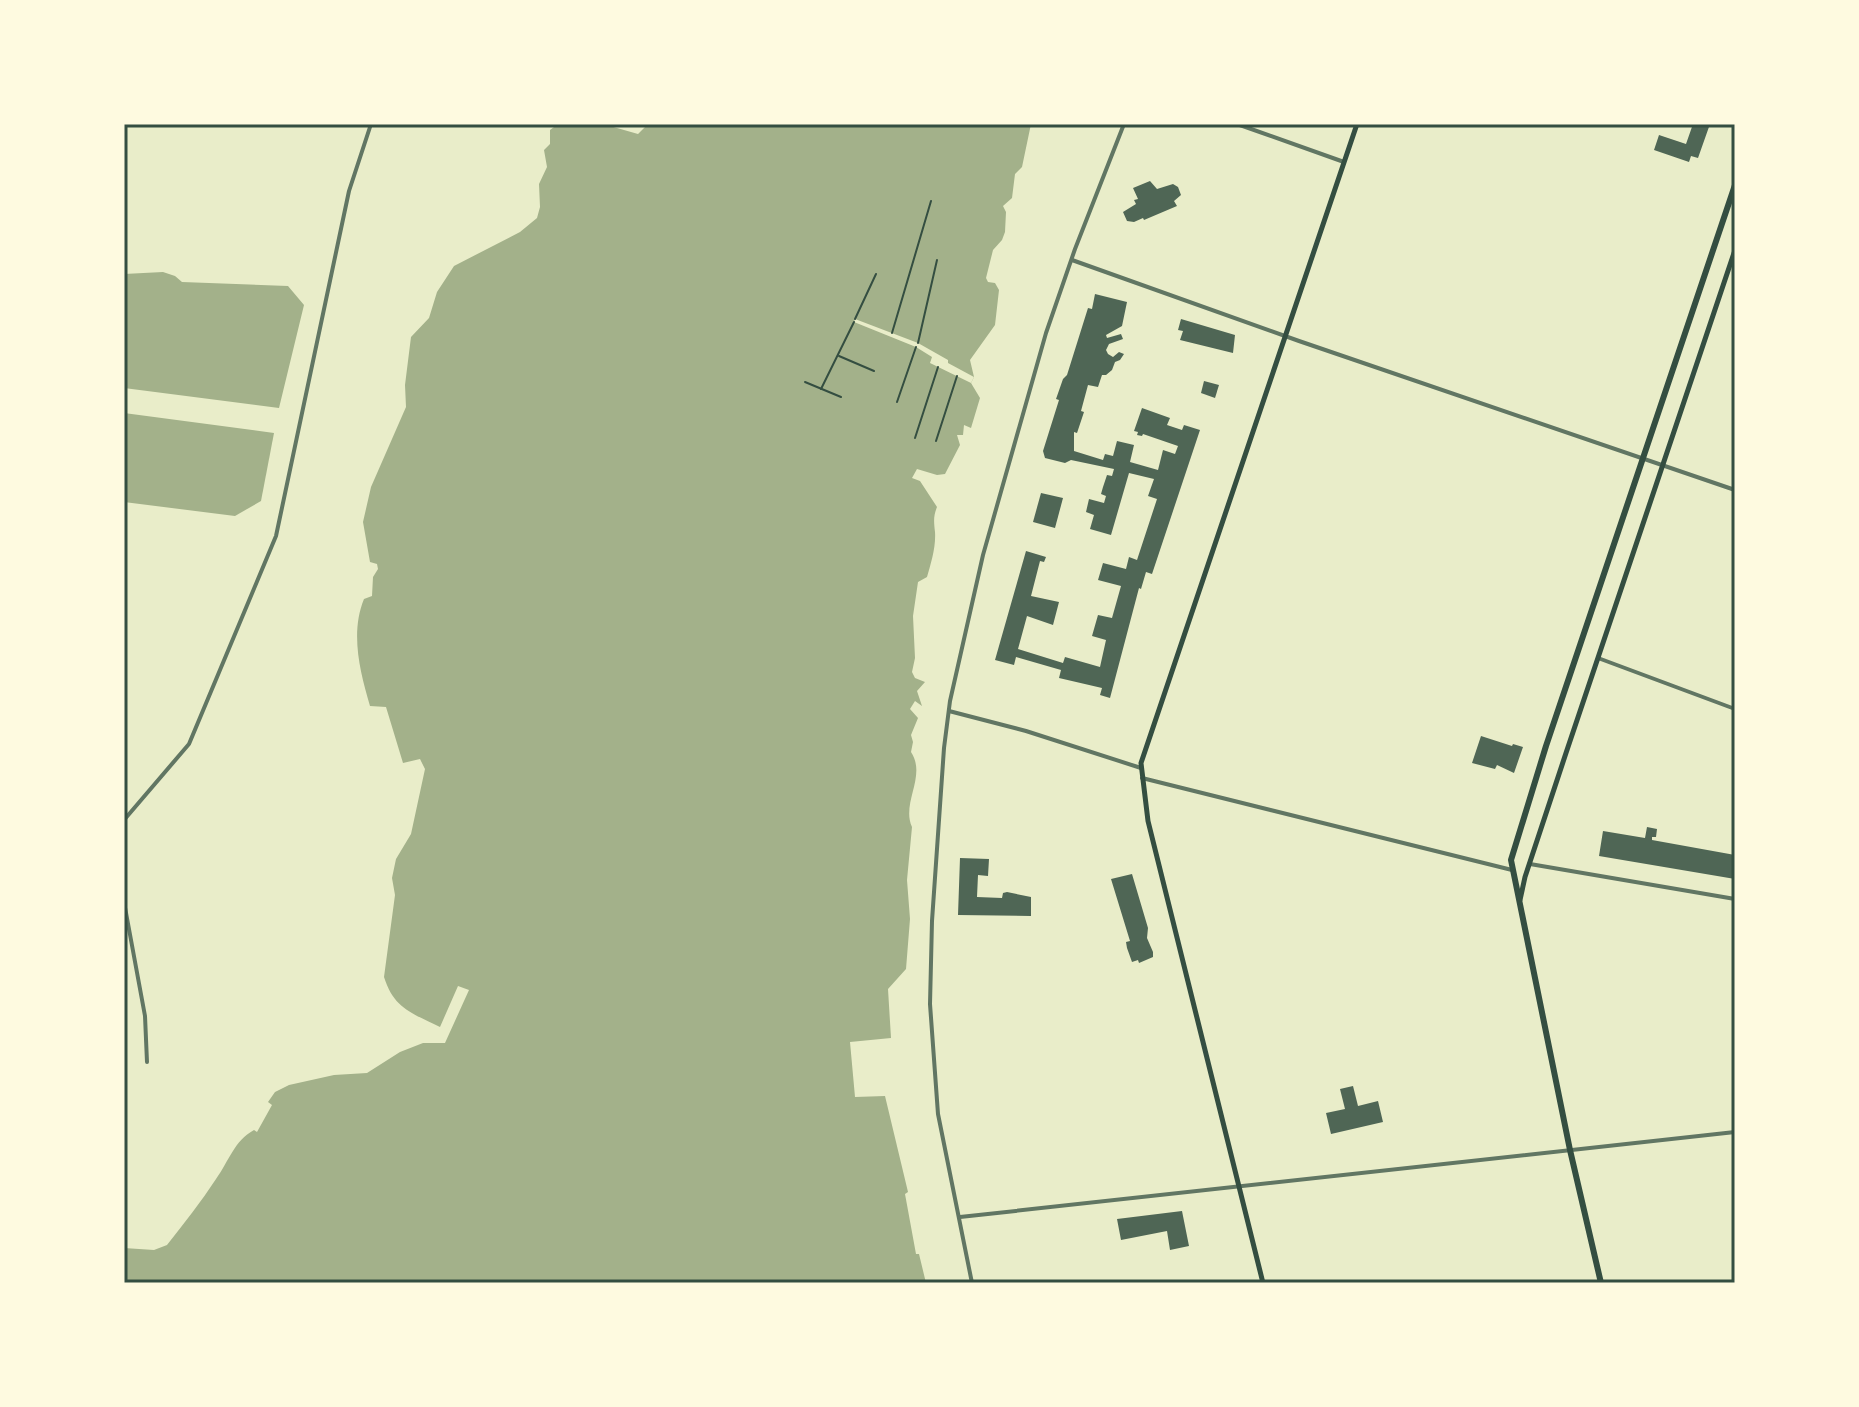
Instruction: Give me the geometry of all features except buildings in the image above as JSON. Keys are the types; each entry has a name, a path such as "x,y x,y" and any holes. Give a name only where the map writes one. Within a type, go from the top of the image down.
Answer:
{"main road":[{"path":"1263,1283 1148,821 1142,754 1357,124"},
{"path":"1601,1283 1512,870 1517,836 1735,185"},
{"path":"1520,905 1530,864 1735,250"}],"street":[{"path":"124,820 189,744 276,536 349,191 371,124"},
{"path":"972,1283 938,1114 930,1004 932,921 944,748 957,660 983,555 1046,333 1124,124"},
{"path":"1237,124 1344,162"},
{"path":"1072,260 1735,490"},
{"path":"1598,658 1735,709"},
{"path":"949,711 1026,731 1141,768"},
{"path":"1142,778 1512,870"},
{"path":"1530,864 1735,899"},
{"path":"124,902 145,1016 147,1062"},
{"path":"960,1217 1735,1132"}],"path":[{"path":"892,333 931,201"},
{"path":"897,402 917,345 937,260"},
{"path":"821,389 876,274"},
{"path":"838,356 874,371"},
{"path":"915,438 938,367"},
{"path":"936,441 957,376"},
{"path":"805,382 841,397"}],"shaded area":[{"path":"558,124 603,124 638,134 648,124 1031,124 1022,167 1015,174 1012,198 1003,206 1006,212 1005,232 993,250 986,278 988,282 995,283 999,290 995,325 970,360 974,377 971,383 980,398 971,428 964,425 963,435 957,435 960,445 945,474 917,469 912,478 920,481 937,507 933,555 927,577 918,582 913,616 915,658 912,672 915,678 925,682 917,691 922,706 915,701 910,709 918,718 911,735 911,752 916,770 909,809 912,827 907,880 910,919 906,969 888,989 891,1038 850,1042 855,1097 885,1096 908,1192 905,1194 916,1254 919,1254 926,1283 124,1283 124,1248 154,1250 167,1245 237,1146 254,1130 257,1132 272,1105 268,1102 275,1092 289,1085 334,1075 367,1073 400,1052 423,1043 445,1043 469,990 458,986 440,1027 399,1003 384,977 395,895 392,878 396,859 411,834 425,769 420,759 403,763 386,707 370,706 363,680 358,652 358,625 364,599 372,596 373,577 378,569 377,564 370,562 363,522 371,487 406,407 405,385 411,337 429,318 437,292 454,266 520,232 537,218 539,184 547,167 544,150 550,144 550,130"},
{"path":"163,272 182,282 288,286 304,305 279,408 124,388 124,274"},
{"path":"124,413 274,433 261,501 235,516 124,502"}],"pier":[{"path":"855,319 918,343 974,377 971,383 930,363 932,357 916,347 854,322"}]}
